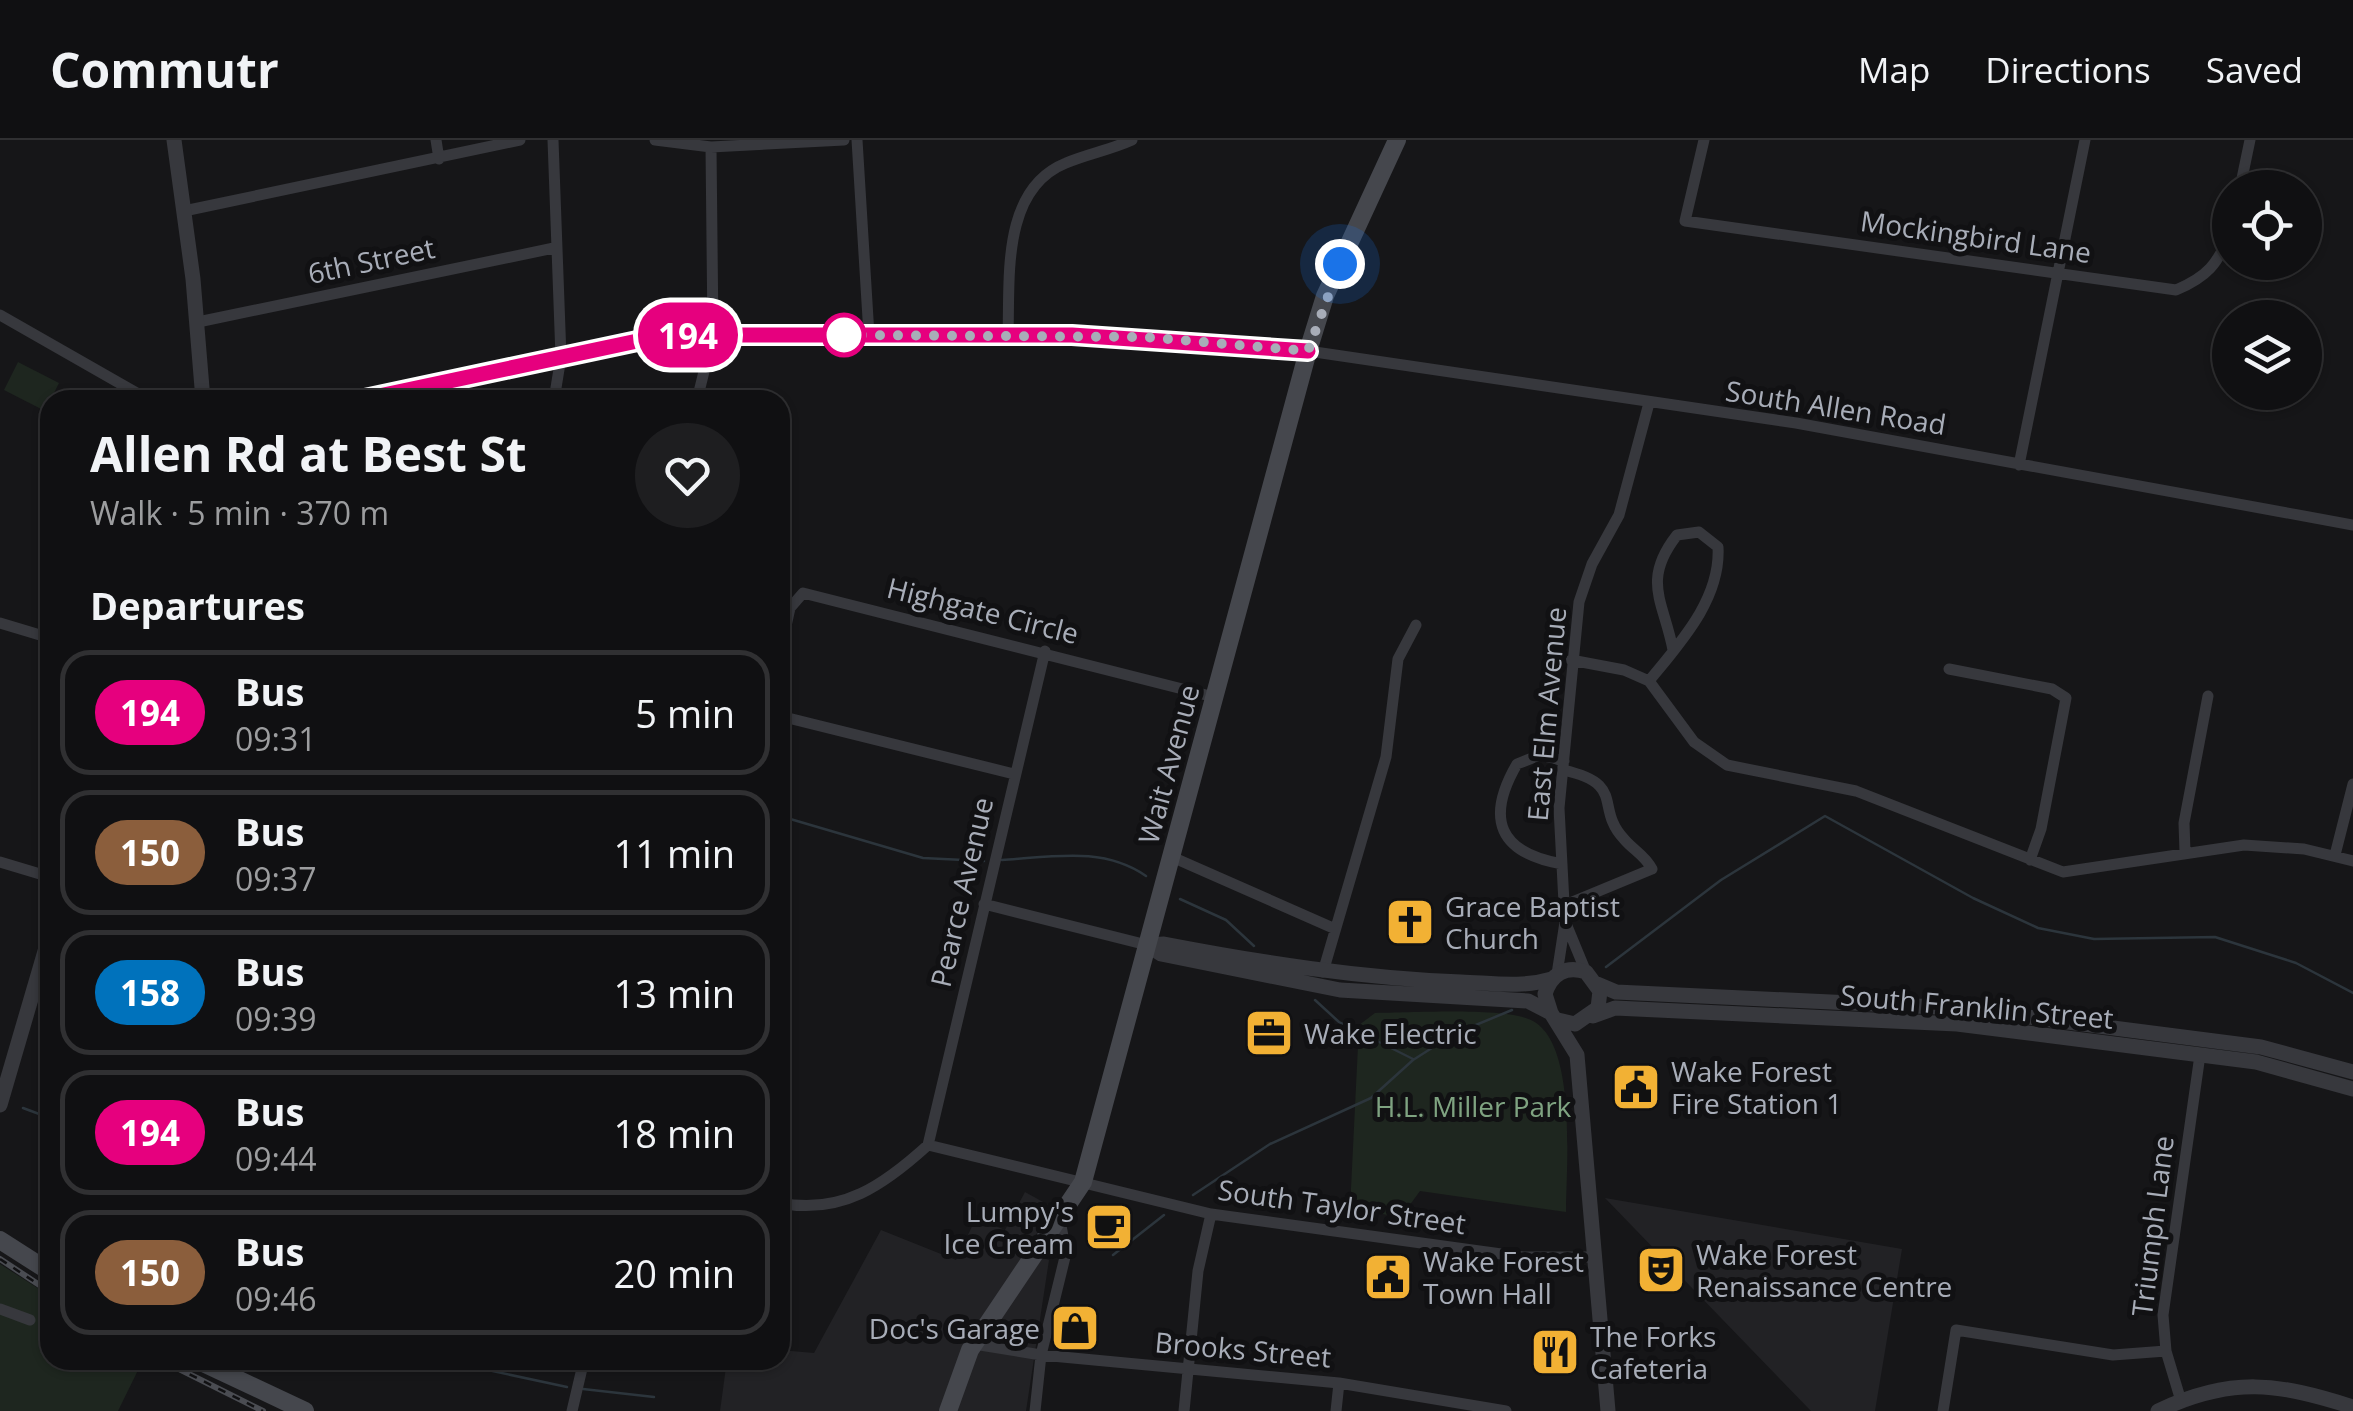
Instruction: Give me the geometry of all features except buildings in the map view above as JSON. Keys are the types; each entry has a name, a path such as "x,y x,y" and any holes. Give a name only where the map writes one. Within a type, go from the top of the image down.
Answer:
{"main road":[{"name":"Wait Avenue","path":"948,1411 974,1344 1083,1182 1308,351 1326,296 1397,140"},
{"path":"0,1240 40,1266"},
{"path":"218,1370 305,1411"}],"street":[{"path":"174,140 198,322 202,390"},
{"path":"436,140 439,159"},
{"path":"184,210 520,140"},
{"path":"553,140 554,248 562,357 556,390"},
{"path":"656,140 711,147 844,140"},
{"path":"857,140 869,334"},
{"path":"1008,335 1010,255 1023,201 1042,177 1064,164 1132,140"},
{"name":"Mockingbird Lane","path":"1704,140 1685,221 2056,270 2146,290 2176,290 2202,280 2212,269"},
{"path":"2018,466 2085,140"},
{"path":"2244,170 2250,140"},
{"path":"699,390 713,335 711,147"},
{"name":"6th Street","path":"198,322 554,248"},
{"path":"0,315 131,390"},
{"path":"436,390 642,340 713,335 1144,337 1308,351"},
{"name":"South Allen Road","path":"1308,351 1826,428 2353,525"},
{"name":"East Elm Avenue","path":"1554,976 1566,922 1559,808 1578,602 1592,564 1618,515 1648,403"},
{"path":"1650,681 1674,650 1705,604 1719,561 1718,547 1699,532 1677,535 1658,572 1656,597 1674,650"},
{"name":"Highgate Circle","path":"790,608 803,592 1045,651 1214,698"},
{"path":"0,623 40,635"},
{"path":"1323,972 1386,757 1398,659 1416,625"},
{"name":"Pearce Avenue","path":"928,1146 1045,651"},
{"path":"1571,660 1624,670 1650,681 1694,742 1727,765 1856,791 2063,872 2244,845 2335,855 2353,861"},
{"path":"1949,670 2052,688 2066,698 2042,829 2030,860"},
{"path":"2186,852 2184,822 2208,696"},
{"path":"790,718 1014,774"},
{"path":"1562,864 1524,855 1504,832 1499,818 1517,764 1540,754 1589,778 1604,790 1619,833 1652,868 1565,905"},
{"path":"2335,855 2353,784"},
{"path":"1172,858 1333,928"},
{"path":"0,862 40,874"},
{"path":"984,904 1147,945 1164,944 1323,972 1528,985 1571,969 1591,978 1600,999 1577,1056 1608,1411"},
{"name":"East Elm Avenue","path":"1566,922 1591,978"},
{"path":"1147,945 1161,954 1318,987 1528,1001 1566,1024 1589,1019"},
{"path":"0,1105 40,968"},
{"path":"1554,976 1546,994 1577,1056"},
{"name":"South Franklin Street","path":"1591,978 1616,992 1958,1008 2261,1046 2353,1072"},
{"name":"South Franklin Street","path":"1589,1019 1615,1008 1903,1020 2256,1062 2353,1089"},
{"name":"Triumph Lane","path":"2181,1401 2166,1351 2163,1315 2200,1055"},
{"path":"790,1204 816,1206 854,1198 896,1174 928,1146"},
{"name":"South Taylor Street","path":"928,1146 1210,1214 1523,1256 1596,1257"},
{"path":"1184,1411 1198,1271 1210,1214"},
{"path":"1035,1411 1042,1355 1066,1252 1060,1220"},
{"path":"0,1309 30,1320"},
{"path":"1943,1411 1956,1330 2113,1356 2166,1351"},
{"name":"Brooks Street","path":"974,1344 1042,1355 1339,1383 1506,1411"},
{"path":"572,1411 582,1370"},
{"path":"1336,1411 1339,1383"},
{"path":"2158,1411 2181,1401 2272,1384 2353,1407"}],"shaded area":[{"path":"1025,1192 1054,1208 1025,1251 1049,1260 1026,1411 720,1411 726,1370 790,1370 790,1351 814,1353 881,1230 956,1260 976,1218 1005,1230"},
{"path":"1605,1198 1902,1249 1875,1411 1811,1411"}],"green space":[{"path":"18,362 59,383 56,390 40,390 40,408 4,390"},
{"name":"H.L. Miller Park","path":"1375,1013 1500,1013 1531,1020 1546,1033 1563,1079 1566,1212 1420,1191 1401,1217 1350,1209 1359,1025"},
{"path":"0,1264 40,1290 40,1370 138,1370 118,1411 0,1411"}],"waterway":[{"path":"1606,967 1721,880 1825,816 1973,898 2038,928 2094,939 2215,937 2296,963 2353,993"},
{"path":"790,819 923,858 984,861"},
{"path":"1002,860 1095,857 1112,860 1146,876"},
{"path":"1180,899 1226,920 1254,946"},
{"path":"1315,1000 1339,1022 1413,1059"},
{"path":"1193,1195 1270,1144 1371,1098 1413,1060 1454,1034 1512,1010"},
{"path":"23,1108 40,1114"},
{"path":"1113,1255 1164,1215"},
{"path":"488,1370 567,1387"},
{"path":"583,1389 654,1397"}],"railway":[{"path":"0,1259 40,1285"},
{"path":"181,1370 263,1411"}],"bus line":[{"name":"194","path":"407,390 642,340 689,335 1072,335 1308,351"}],"place":[{"name":"Grace Baptist Church","path":"1410,922"},
{"name":"Wake Electric","path":"1269,1033"},
{"name":"Wake Forest Fire Station 1","path":"1636,1087"},
{"name":"Lumpy's Ice Cream","path":"1109,1227"},
{"name":"Wake Forest Renaissance Centre","path":"1661,1270"},
{"name":"Wake Forest Town Hall","path":"1388,1277"},
{"name":"Doc's Garage","path":"1075,1328"},
{"name":"The Forks Cafeteria","path":"1555,1352"}],"route":[{"path":"844,335 1144,337 1308,351 1340,264"}]}
